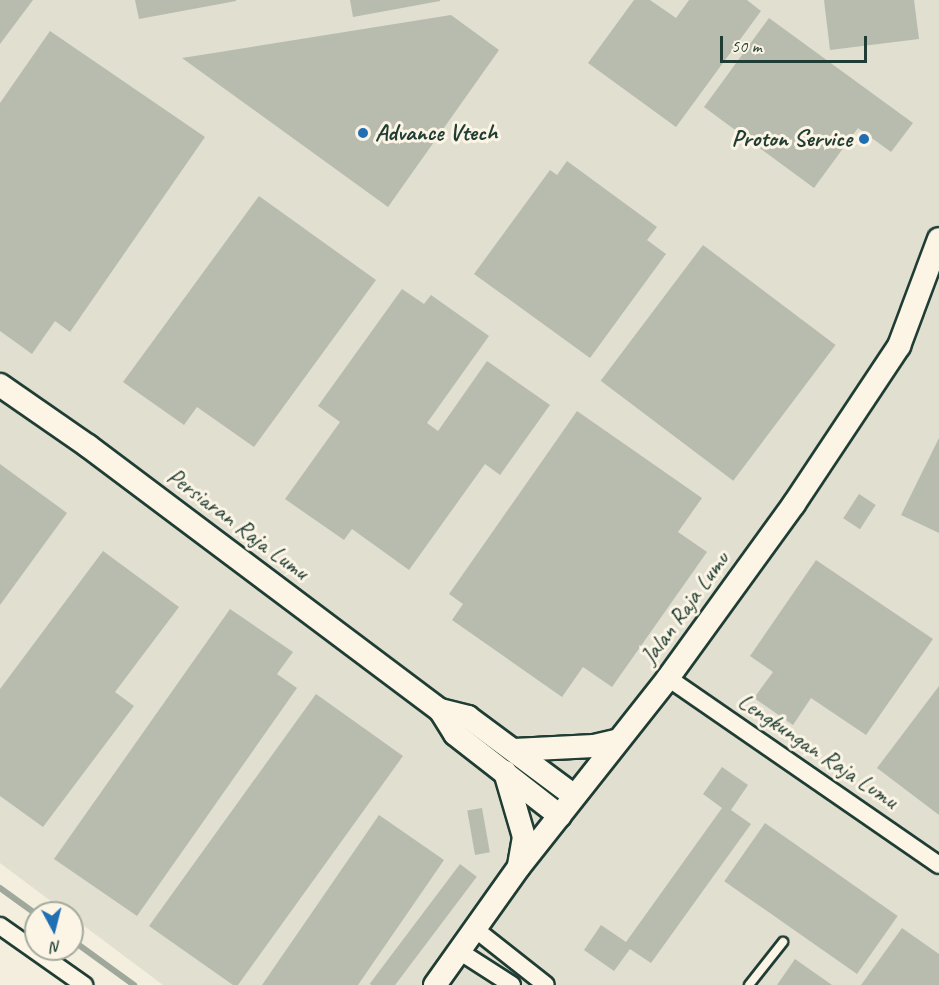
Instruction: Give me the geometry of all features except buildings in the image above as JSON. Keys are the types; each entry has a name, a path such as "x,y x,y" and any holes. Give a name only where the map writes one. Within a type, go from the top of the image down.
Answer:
{"street":[{"name":"Jalan Raja Lumu","path":"435,985 519,867 615,741 668,678 794,504 899,346 939,239"},
{"name":"Persiaran Raja Lumu","path":"0,385 440,710 455,734 560,816"},
{"name":"Lengkungan Raja Lumu","path":"668,678 939,866"},
{"name":"Persiaran Raja Lumu","path":"440,710 468,717 573,795"},
{"path":"514,750 571,748 615,741"},
{"path":"505,772 524,837 519,867"},
{"path":"0,926 84,985"},
{"path":"475,929 546,985"},
{"path":"459,951 512,985"}],"lane":[{"path":"749,985 783,942"}],"shaded area":[{"path":"0,0 939,0 939,985 163,985 84,926 84,901 51,901 0,863"}],"waterway":[{"path":"0,888 24,905"},
{"path":"84,949 134,985"}],"place":[{"name":"Advance Vtech","path":"363,133"},
{"name":"Proton Service","path":"864,139"}]}
